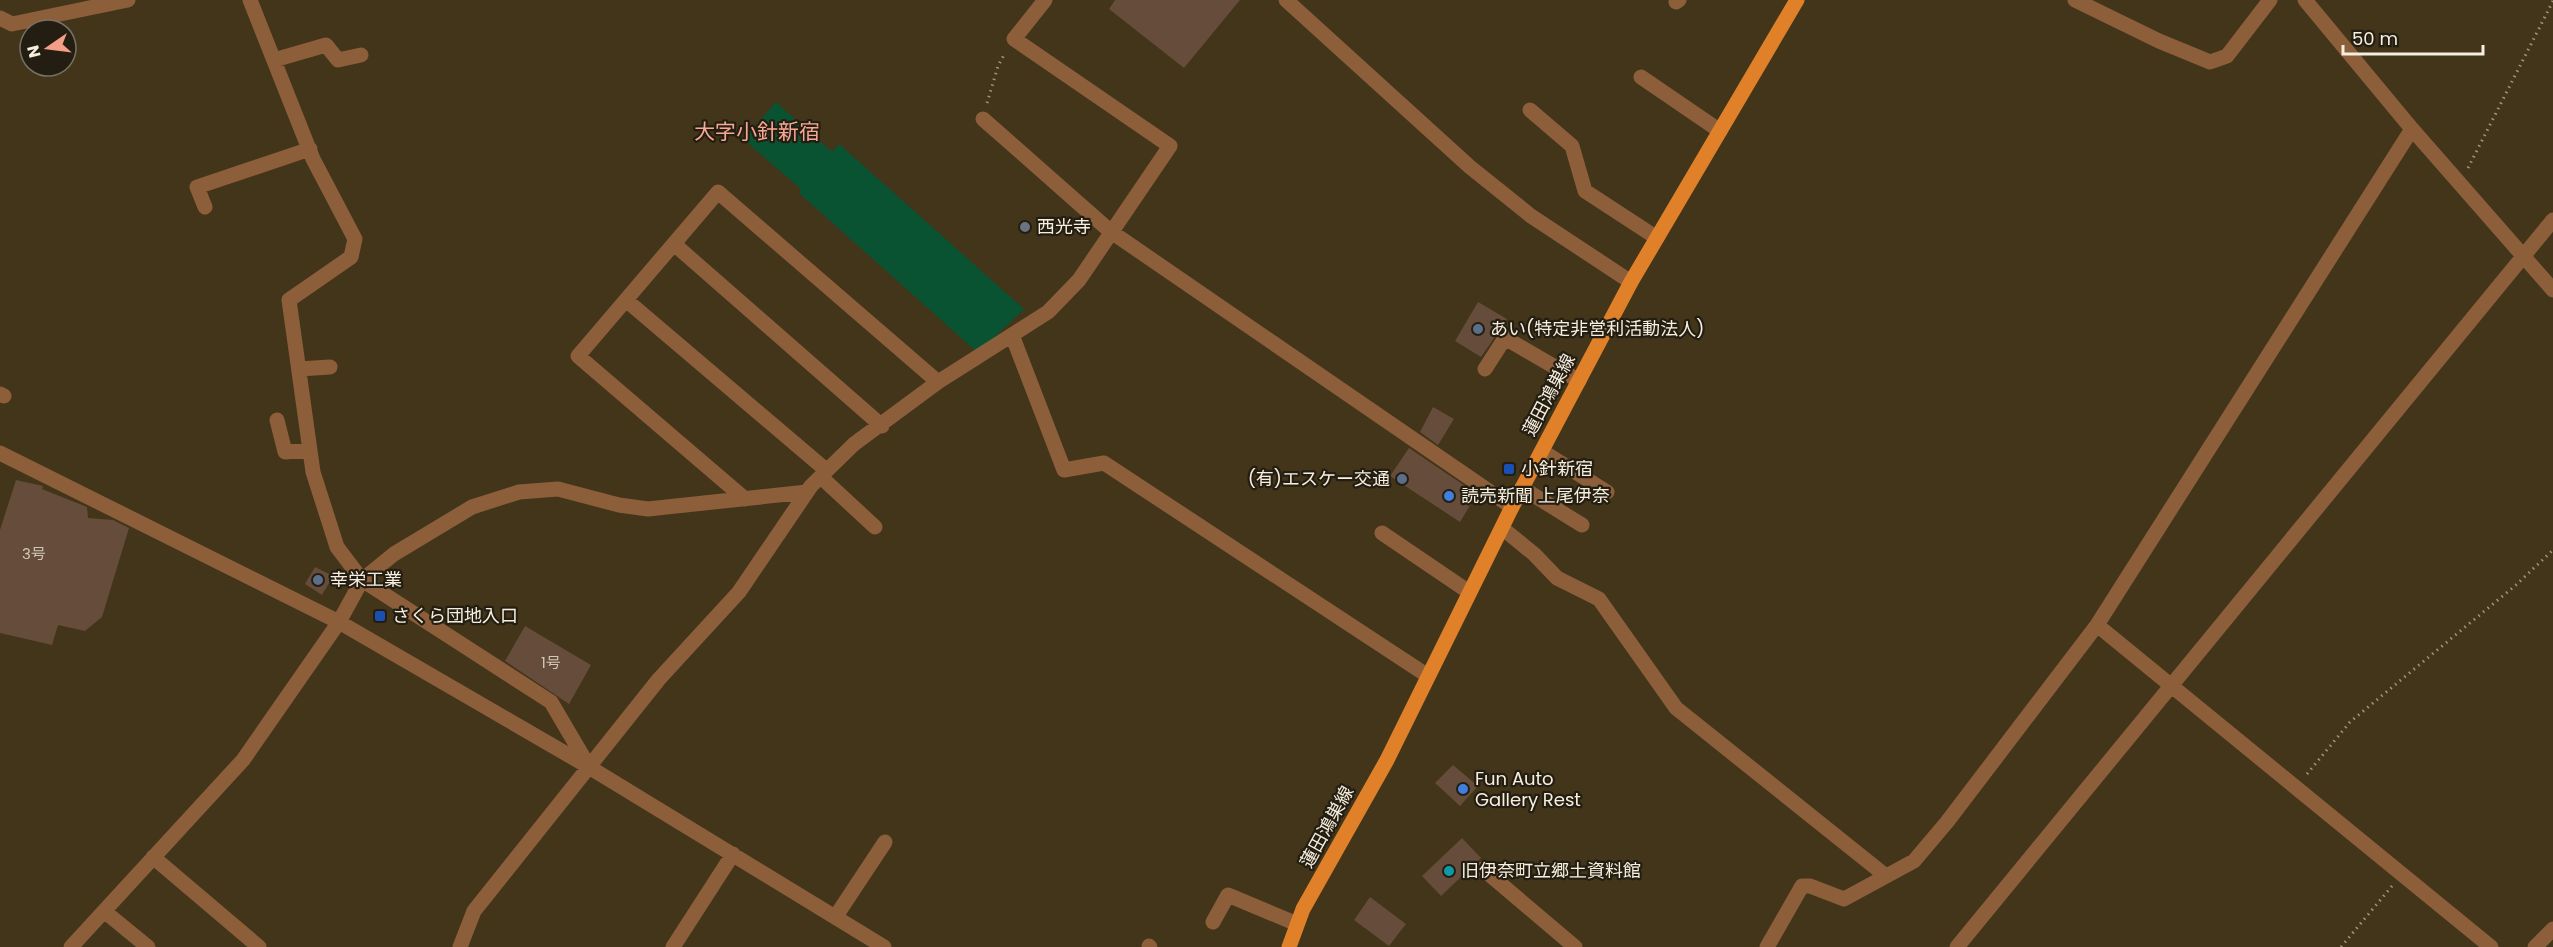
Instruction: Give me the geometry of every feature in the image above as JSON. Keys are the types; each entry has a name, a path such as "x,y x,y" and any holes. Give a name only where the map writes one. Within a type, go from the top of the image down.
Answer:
{"main road":[{"name":"蓮田鴻巣線","path":"1289,947 1303,909 1387,760 1512,507 1631,282 1720,131 1792,2"}],"street":[{"path":"0,18 12,24 128,0"},
{"path":"250,0 310,149 355,239 351,257 289,300 313,472 337,547 362,579 551,702 589,767"},
{"path":"460,947 474,911 659,679 739,592 807,492 823,473 854,444 882,426 938,382 1048,312 1079,280 1110,231 1170,146 1014,39 1045,0"},
{"path":"1286,0 1470,167 1531,216 1631,282"},
{"path":"2075,0 2159,41 2210,62 2227,56 2270,0"},
{"path":"2305,0 2412,129 2553,290"},
{"path":"274,60 326,45 338,60 360,55"},
{"path":"1641,77 1720,131"},
{"path":"1530,110 1572,146 1585,191 1657,238"},
{"path":"983,119 1110,231 1512,507"},
{"path":"1767,947 1802,886 1810,886 1844,899 1914,861 1947,822 2097,625 2412,129"},
{"path":"205,207 197,187 310,149"},
{"path":"746,499 578,356 718,192 938,382"},
{"path":"1957,947 2553,220"},
{"path":"674,244 882,426"},
{"path":"626,300 823,473 875,527"},
{"path":"1012,335 1064,470 1104,463 1428,676"},
{"path":"1485,369 1505,338 1579,381"},
{"path":"299,369 330,367"},
{"path":"277,420 285,452 310,450"},
{"path":"1542,451 1607,492"},
{"path":"0,453 339,622 589,767 884,947"},
{"path":"1522,488 1582,525"},
{"path":"71,947 243,760 339,622 362,579 394,555 472,507 519,492 558,489 619,505 648,509 807,492"},
{"path":"1502,528 1534,554 1557,578 1599,599 1676,708 1886,876"},
{"path":"1382,533 1469,592"},
{"path":"2097,625 2491,947"},
{"path":"836,916 885,842"},
{"path":"673,947 733,854"},
{"path":"153,857 259,947"},
{"path":"1483,869 1575,947"},
{"path":"1213,922 1228,895 1297,924"},
{"path":"104,911 148,947"},
{"path":"2535,947 2553,929"}],"path":[{"path":"2461,184 2553,1"},
{"path":"983,119 998,66 1014,39"},
{"path":"2296,787 2349,722 2516,585 2553,550"},
{"path":"2341,947 2402,874"}],"green space":[{"path":"776,102 832,152 839,144 1024,309 978,353 799,193 801,189 743,139"}],"building":[{"path":"1115,0 1240,0 1184,68 1109,9"},
{"path":"1478,302 1507,319 1481,357 1455,341"},
{"path":"1433,407 1454,419 1438,445 1420,432"},
{"path":"1409,448 1477,494 1460,522 1390,476"},
{"path":"16,480 43,486 42,489 87,507 88,518 113,520 129,528 102,617 85,631 58,625 52,645 0,633 0,530"},
{"path":"315,567 333,576 322,595 305,584"},
{"path":"525,626 591,665 569,704 505,661"},
{"path":"1453,765 1478,786 1460,806 1435,783"},
{"path":"1462,838 1481,858 1441,896 1422,876"},
{"path":"1370,897 1406,924 1389,946 1354,920"}],"place":[{"name":"西光寺","path":"1025,227"},
{"name":"あい(特定非営利活動法人)","path":"1478,329"},
{"name":"小針新宿","path":"1509,469"},
{"name":"(有)エスケー交通","path":"1402,479"},
{"name":"読売新聞 上尾伊奈","path":"1449,496"},
{"name":"幸栄工業","path":"318,580"},
{"name":"さくら団地入口","path":"380,616"},
{"name":"Fun Auto Gallery Rest","path":"1463,789"},
{"name":"旧伊奈町立郷土資料館","path":"1449,871"}],"district":[{"name":"大字小針新宿","path":"757,132"}]}
